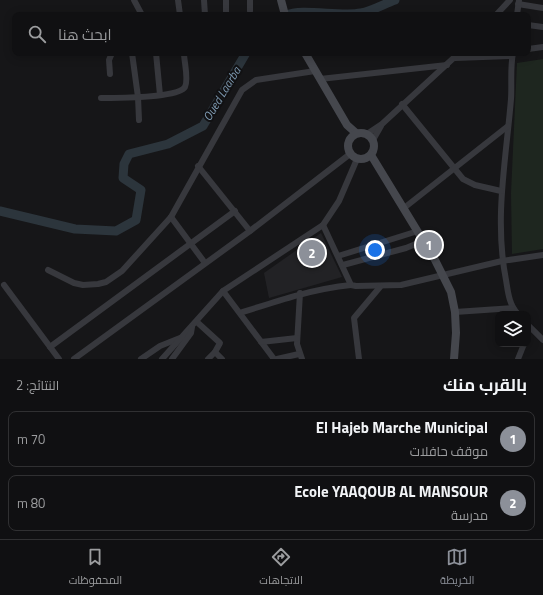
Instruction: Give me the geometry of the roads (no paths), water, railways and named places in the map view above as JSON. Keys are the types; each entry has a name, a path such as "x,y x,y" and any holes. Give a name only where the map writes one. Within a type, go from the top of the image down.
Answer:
{"street":[{"path":"134,0 140,12"},
{"path":"178,0 180,12"},
{"path":"204,0 205,12"},
{"path":"226,0 226,12"},
{"path":"250,0 250,11"},
{"path":"499,12 510,0"},
{"path":"517,12 519,2 543,8"},
{"path":"531,25 543,27"},
{"path":"531,49 543,47"},
{"path":"110,74 109,60 111,56"},
{"path":"132,56 138,97 138,120"},
{"path":"156,56 160,95"},
{"path":"100,98 138,97 177,92 185,86 184,56"},
{"path":"307,56 353,136"},
{"path":"370,137 402,104 456,56"},
{"path":"513,56 508,126 501,191 500,221 502,261 512,308 515,311"},
{"path":"320,79 447,65"},
{"path":"48,270 74,283 83,285 106,282 122,271 171,217 198,166 242,90 249,84 272,77 315,70"},
{"path":"402,104 467,182 501,191"},
{"path":"404,208 508,126"},
{"path":"353,136 370,137"},
{"path":"353,136 347,146 379,169 418,231 451,292 455,312 456,333 454,359"},
{"path":"74,359 250,231 359,156 374,148 370,137"},
{"path":"162,359 223,292 323,225 339,201 359,156"},
{"path":"198,166 250,231"},
{"path":"50,347 235,211"},
{"path":"171,217 205,263"},
{"path":"323,225 351,285"},
{"path":"338,256 418,231"},
{"path":"343,266 406,248 423,241"},
{"path":"240,313 323,288 351,285 380,287 401,285 502,261 543,255"},
{"path":"4,285 59,359"},
{"path":"359,359 354,318 380,287"},
{"path":"223,292 273,358 301,357 297,338 300,294"},
{"path":"455,312 512,308"},
{"path":"197,322 220,343 215,352 208,359"},
{"path":"172,359 191,333 192,327"},
{"path":"531,328 543,340"},
{"path":"141,359 160,346 181,337"},
{"path":"261,342 297,338"},
{"path":"518,359 523,347"},
{"path":"215,352 222,359"}],"waterway":[{"name":"Oued Laarba","path":"365,12 395,0"},
{"name":"Oued Laarba","path":"301,12 311,12"},
{"name":"Oued Laarba","path":"0,211 75,229 116,231 136,220 141,190 123,178 124,164 129,154 168,144 203,126 244,56"}],"place":[{"name":"El Hajeb Marche Municipal","path":"429,245"},
{"name":"Ecole YAAQOUB AL MANSOUR","path":"312,253"}]}
